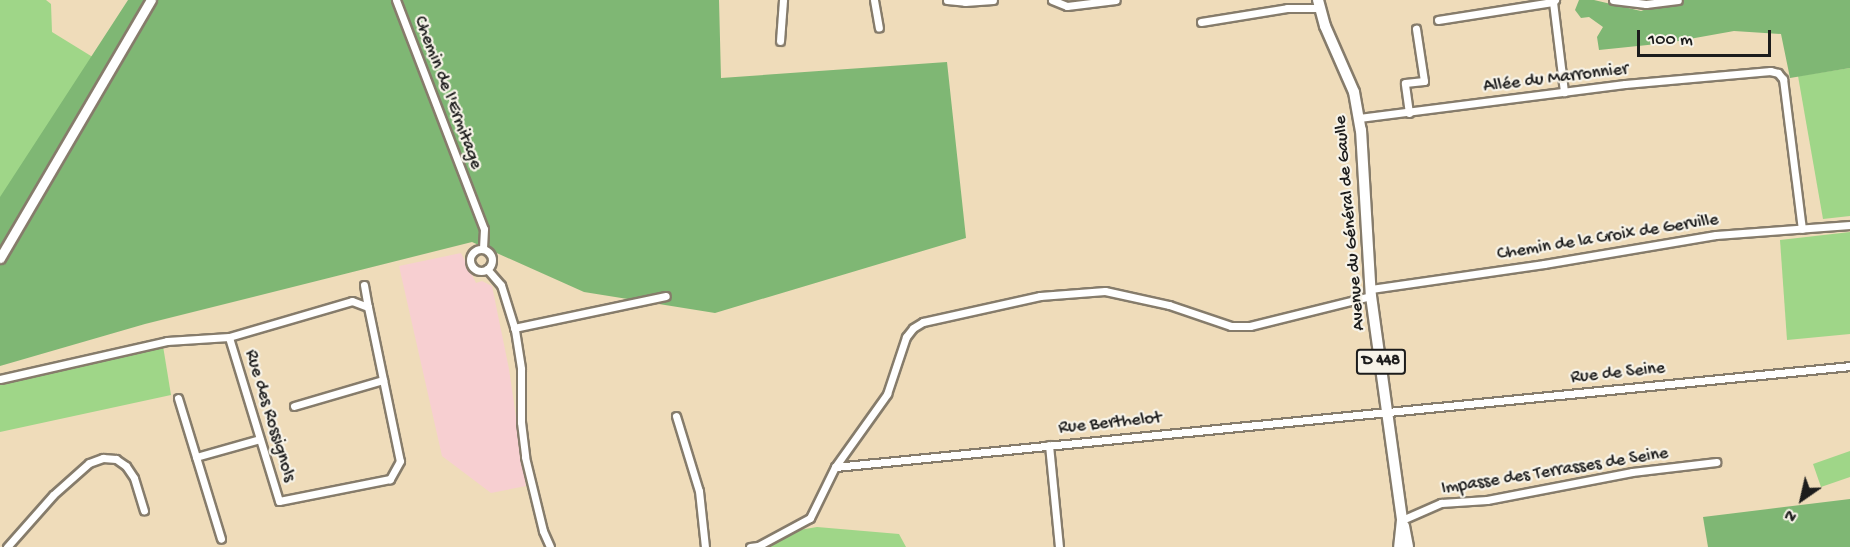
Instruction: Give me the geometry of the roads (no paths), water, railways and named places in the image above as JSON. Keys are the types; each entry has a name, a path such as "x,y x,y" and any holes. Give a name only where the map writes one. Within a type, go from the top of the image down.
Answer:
{"main road":[{"name":"Avenue du Général de Gaulle","path":"1319,4 1325,26 1354,92 1359,118 1367,203 1371,292 1402,520"},
{"path":"1399,547 1402,520"},
{"path":"1402,520 1408,547"}],"street":[{"path":"0,258 151,0"},
{"name":"Chemin de l'Ermitage","path":"396,0 469,196 484,229 483,249"},
{"path":"780,41 783,0"},
{"path":"874,0 879,28"},
{"path":"947,0 965,2 993,0"},
{"path":"1052,0 1067,6 1116,0"},
{"path":"1613,0 1646,4 1678,0"},
{"path":"1438,20 1554,1 1564,93"},
{"path":"1202,22 1319,4"},
{"path":"1409,113 1405,83 1424,81 1416,29"},
{"name":"Allée du Marronnier","path":"1359,118 1740,74 1770,71 1778,73 1783,79 1802,229"},
{"name":"Chemin de la Croix de Gerville","path":"750,547 758,546 810,518 835,467 881,404 891,385 906,337 913,328 923,322 1040,296 1105,291 1169,304 1231,326 1250,326 1371,292 1716,235 1850,225"},
{"path":"487,270 492,259 489,252 483,249 474,251 470,262 477,270 487,270 501,285 514,328 521,369 525,457 543,531 550,547"},
{"name":"Rue des Rossignols","path":"229,337 279,501 390,479 400,461 364,285"},
{"path":"514,328 666,296"},
{"name":"Rue des Rossignols","path":"0,379 167,341 229,337 352,301 368,307"},
{"name":"Rue de Seine","path":"1388,411 1850,366"},
{"path":"294,406 383,381"},
{"path":"178,398 221,539"},
{"name":"Rue Berthelot","path":"835,467 1388,411"},
{"path":"676,416 699,491 705,547"},
{"path":"196,457 260,439"},
{"path":"1049,445 1059,547"},
{"path":"7,547 53,495 89,463 103,458 116,459 126,466 134,478 144,510"},
{"name":"Impasse des Terrasses de Seine","path":"1402,520 1441,503 1487,500 1632,472 1716,462"}]}
